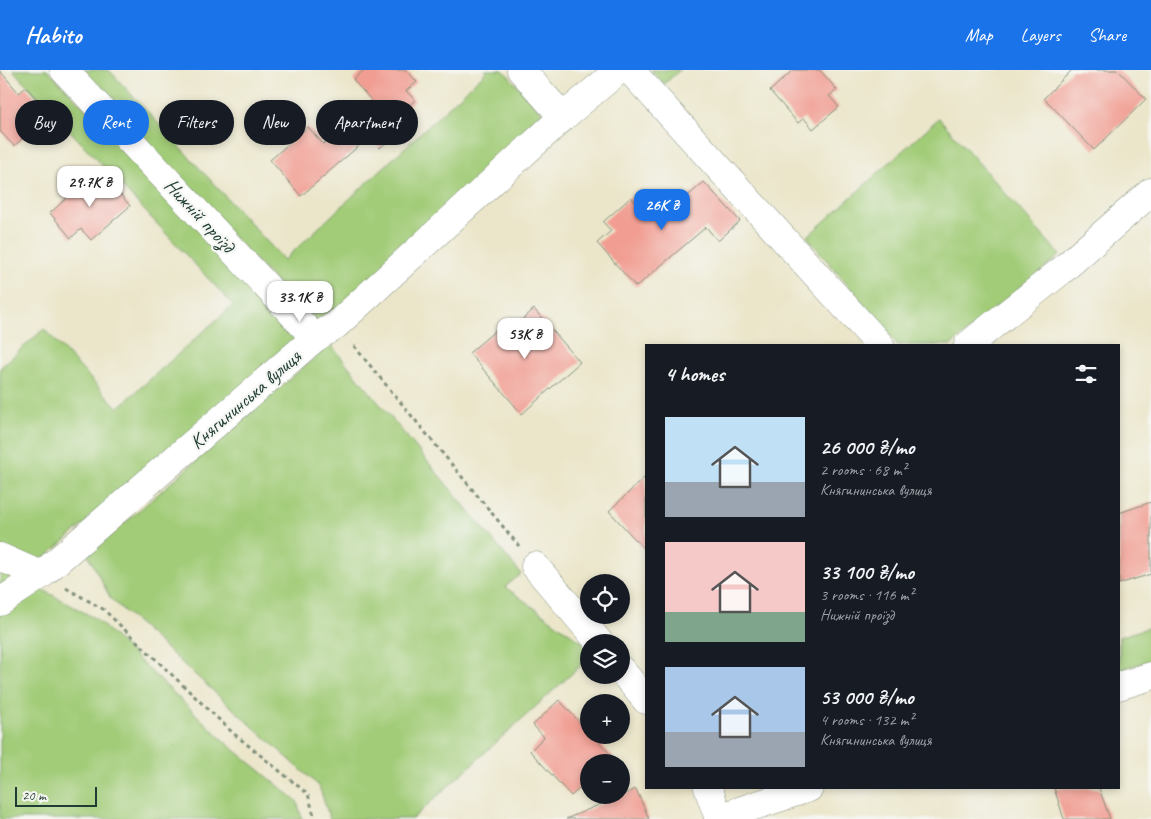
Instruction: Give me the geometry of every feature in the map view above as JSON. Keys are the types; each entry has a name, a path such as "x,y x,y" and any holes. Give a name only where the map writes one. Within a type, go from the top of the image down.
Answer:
{"street":[{"name":"Нижній проїзд","path":"64,70 326,332"},
{"path":"521,70 562,117"},
{"name":"Княгининська вулиця","path":"0,602 41,575 326,332 562,117 619,70"},
{"path":"630,70 879,344"},
{"path":"969,344 1060,271 1151,192"},
{"path":"0,557 41,575"},
{"path":"535,566 592,634"},
{"path":"1120,686 1151,676"},
{"path":"630,681 645,699"},
{"path":"708,789 718,818 807,789"}],"path":[{"path":"326,332 535,566"},
{"path":"41,575 103,609 233,733 308,794 315,819"}],"green space":[{"path":"13,70 48,70 83,107 83,145 73,134 73,100 41,100"},
{"path":"78,70 109,70 137,100 106,100"},
{"path":"485,70 503,70 545,116 331,316 316,325 148,145 149,113 159,124 159,145 178,145 284,260 408,145 418,145 418,135 486,72"},
{"path":"651,70 680,70 664,84"},
{"path":"939,118 1060,255 952,344 897,344 807,237"},
{"path":"83,145 120,145 302,336 39,563 0,547 0,368 44,329 118,408 233,305"},
{"path":"330,344 521,574 505,587 580,641 580,666 412,819 330,819 319,786 111,599 88,555"},
{"path":"0,570 36,586 96,619 225,742 297,801 302,819 0,819"},
{"path":"1151,627 1151,660 1120,670 1120,637"}],"building":[{"path":"364,70 406,70 417,82 406,91 415,100 371,100 353,80"},
{"path":"793,70 820,70 837,90 829,96 839,107 813,129 804,118 798,123 770,91"},
{"path":"1072,70 1118,70 1146,99 1094,150 1044,98"},
{"path":"0,71 19,93 26,87 37,100 15,100 14,146 0,131"},
{"path":"308,127 316,136 316,145 360,145 301,196 270,160 287,145 306,145 306,129"},
{"path":"94,174 106,187 111,183 130,206 91,240 81,229 71,238 50,213"},
{"path":"704,182 740,221 718,241 706,227 636,287 597,243 611,231 603,222 631,197 639,207 652,196 667,214"},
{"path":"534,309 580,362 522,414 469,353 497,329 504,336"},
{"path":"645,477 645,550 609,511"},
{"path":"1151,502 1151,574 1120,584 1120,513"},
{"path":"559,700 580,722 580,744 601,744 610,754 580,754 580,788 571,796 530,751 544,737 533,725"},
{"path":"636,789 649,819 566,819 601,804 630,804 630,792"},
{"path":"1054,789 1099,789 1110,819 1064,819"}]}
